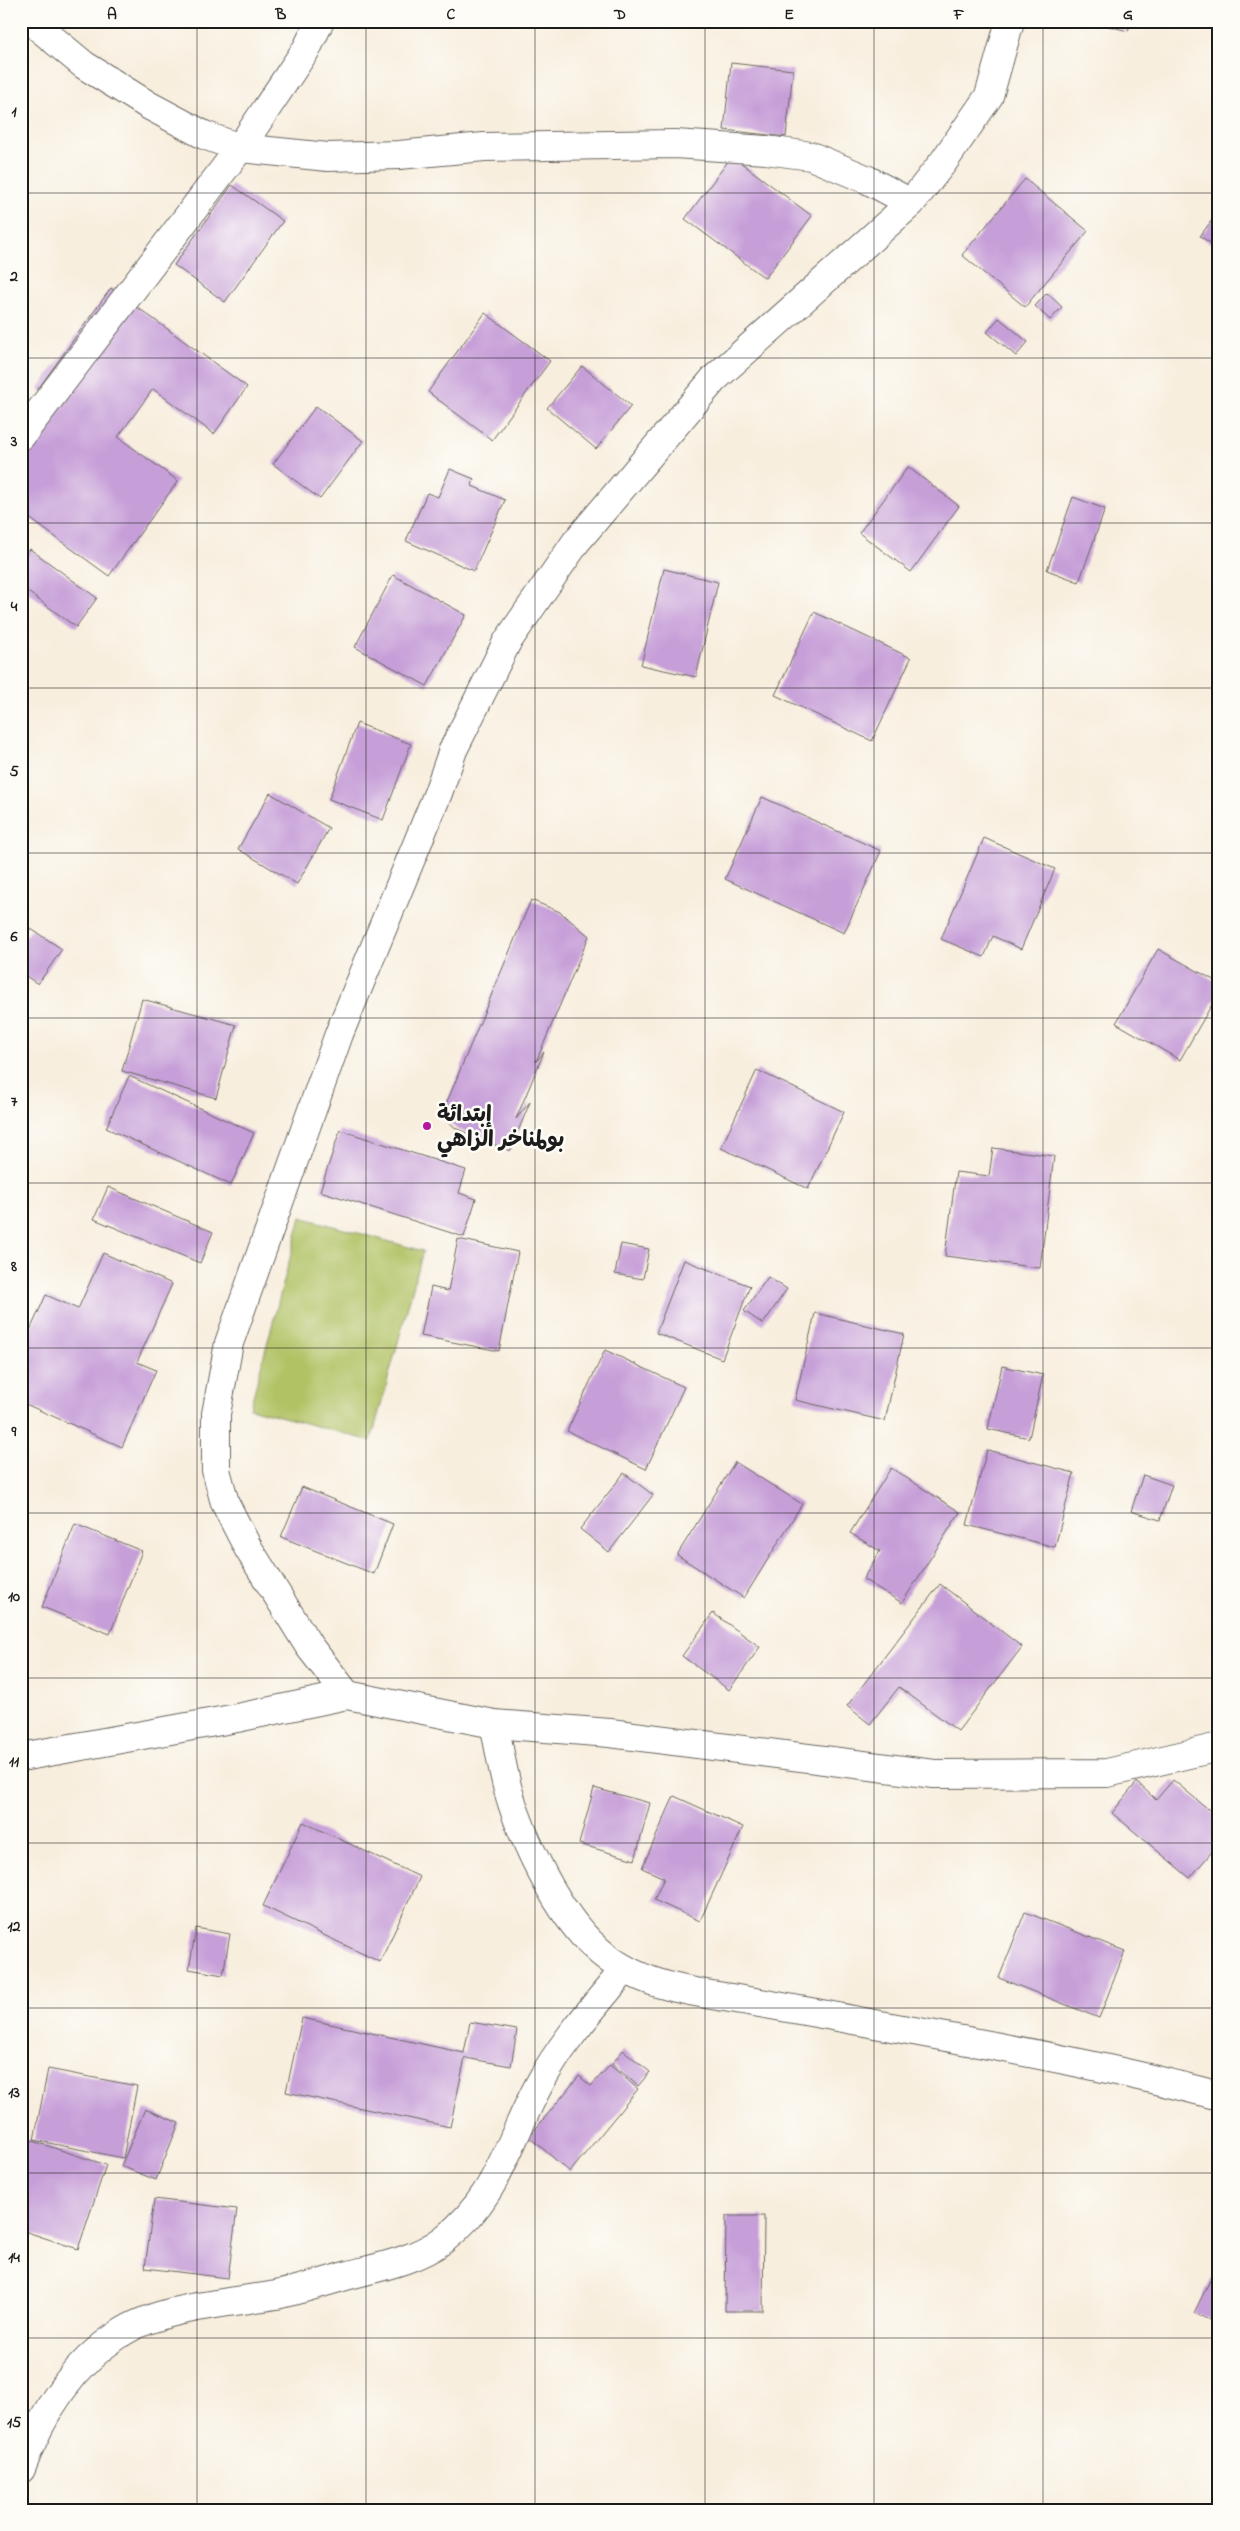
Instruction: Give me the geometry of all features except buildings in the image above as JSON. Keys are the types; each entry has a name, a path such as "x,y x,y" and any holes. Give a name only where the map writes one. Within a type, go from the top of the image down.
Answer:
{"street":[{"path":"21,34 31,21 84,66 148,105 204,135 240,148 328,157 399,155 484,147 666,144 766,150 811,156 868,180 911,203"},
{"path":"21,436 240,148 307,48 320,21"},
{"path":"347,1695 310,1646 248,1548 225,1503 216,1470 216,1414 229,1343 339,1034 438,793 453,750 507,642 576,542 714,379 911,203 944,161 989,96 1010,21"},
{"path":"21,1758 237,1718 347,1695 494,1724 610,1733 934,1774 1107,1773 1219,1747"},
{"path":"494,1724 508,1790 532,1852 554,1894 577,1929 597,1950 624,1970 651,1982 699,1993 1081,2064 1219,2096"},
{"path":"21,2469 32,2439 61,2390 85,2362 118,2334 159,2316 279,2294 400,2262 441,2241 467,2218 486,2194 503,2166 541,2081 564,2044 624,1970"}],"green space":[{"path":"301,1217 423,1251 371,1441 250,1408"}],"place":[{"name":"إبتدائة بولمناخر الزاهي","path":"427,1126"}]}
